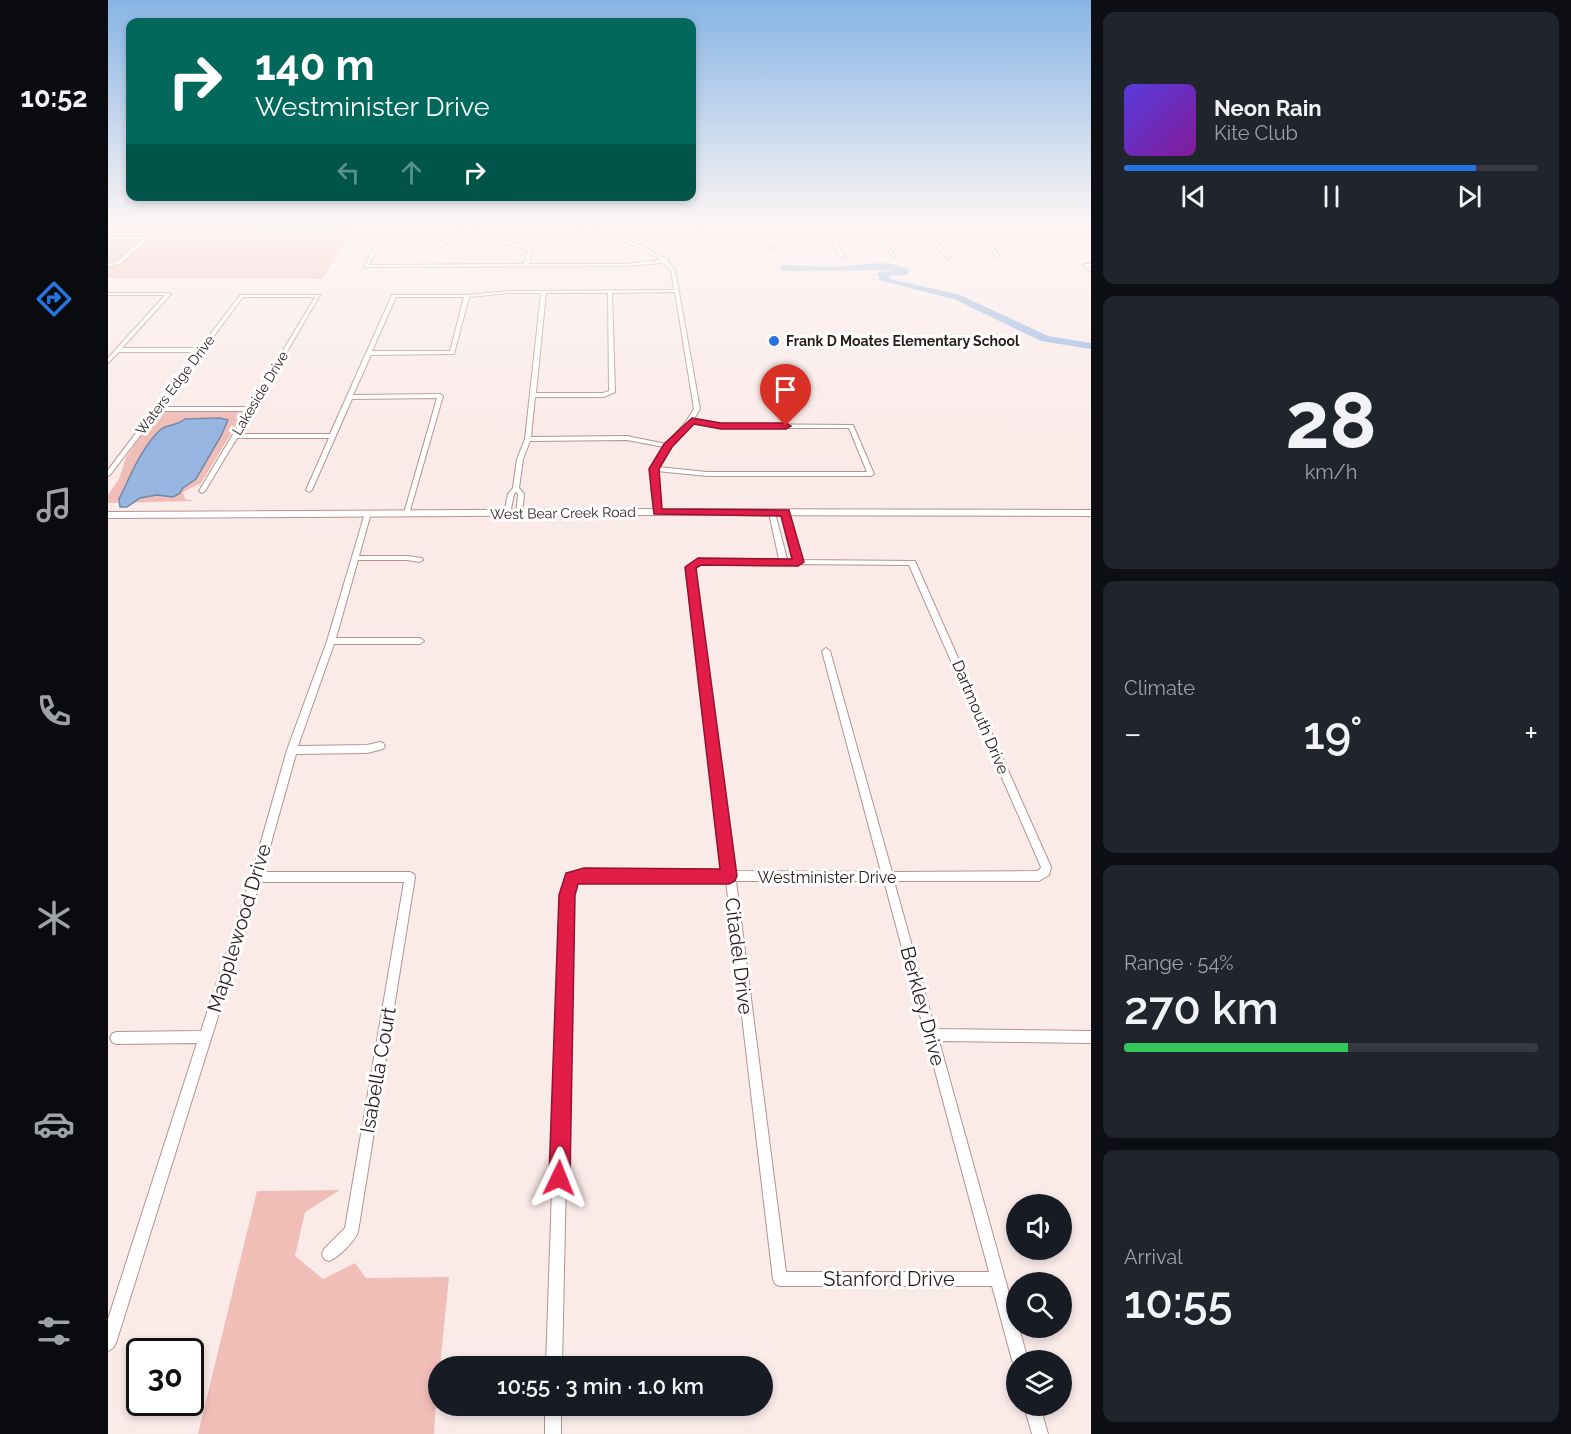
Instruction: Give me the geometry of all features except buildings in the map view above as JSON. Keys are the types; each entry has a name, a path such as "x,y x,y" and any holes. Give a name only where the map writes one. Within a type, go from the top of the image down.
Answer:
{"main road":[{"name":"West Bear Creek Road","path":"108,515 657,512 1091,513"}],"street":[{"path":"513,514 511,494 516,488 520,459 528,439 544,292"},
{"path":"532,395 604,395 612,392 610,292"},
{"path":"309,490 394,296 615,292"},
{"path":"657,512 654,469 668,446 692,421 697,409 676,292"},
{"path":"108,294 169,294 108,361"},
{"name":"Lakeside Drive","path":"202,492 318,296 242,296"},
{"name":"Waters Edge Drive","path":"108,474 242,296"},
{"path":"369,353 452,353 467,296"},
{"path":"118,350 201,350"},
{"path":"350,397 440,396 407,513"},
{"path":"157,409 250,409"},
{"path":"654,469 708,474 871,474 851,426 721,426 692,421"},
{"path":"234,436 332,436"},
{"path":"528,439 627,438 668,446"},
{"path":"513,514 521,494 516,488"},
{"name":"Mapplewood Drive","path":"108,1343 256,877 292,750 331,641 368,513"},
{"path":"772,513 784,563 798,562 786,513"},
{"path":"355,558 419,560"},
{"name":"Dartmouth Drive","path":"798,562 912,563 1046,867 1045,872"},
{"name":"Citadel Drive","path":"780,1279 690,567 693,563 784,563"},
{"path":"331,641 420,641"},
{"name":"Berkley Drive","path":"826,651 1017,1350"},
{"path":"292,750 367,750 380,746"},
{"name":"Westminister Drive","path":"554,1356 567,895 572,879 584,876 1039,876 1045,872"},
{"name":"Isabella Court","path":"256,877 410,877 351,1232 329,1254"},
{"path":"931,1035 1091,1037"},
{"path":"116,1038 205,1038"},
{"name":"Stanford Drive","path":"780,1279 998,1279"},
{"path":"553,1416 553,1434"},
{"path":"1035,1416 1040,1434"}],"shaded area":[{"path":"244,412 201,483 183,492 185,499 194,501 108,503 108,495 119,479 126,457 157,414"},
{"path":"340,1190 305,1212 295,1256 323,1279 355,1263 366,1278 449,1277 441,1356 428,1356 428,1416 435,1416 434,1434 198,1434 257,1191"}],"water":[{"path":"220,418 228,420 196,479 173,497 157,495 140,498 127,507 120,507 119,499 137,462 147,445 160,430 185,419"}],"waterway":[{"path":"935,292 957,297 1045,339 1091,346"}],"place":[{"name":"Frank D Moates Elementary School","path":"774,341"}],"route":[{"path":"559,1178 567,895 572,879 584,876 729,876 690,567 698,561 798,562 786,513 657,512 654,469 668,446 692,421 721,426 786,426"}]}
